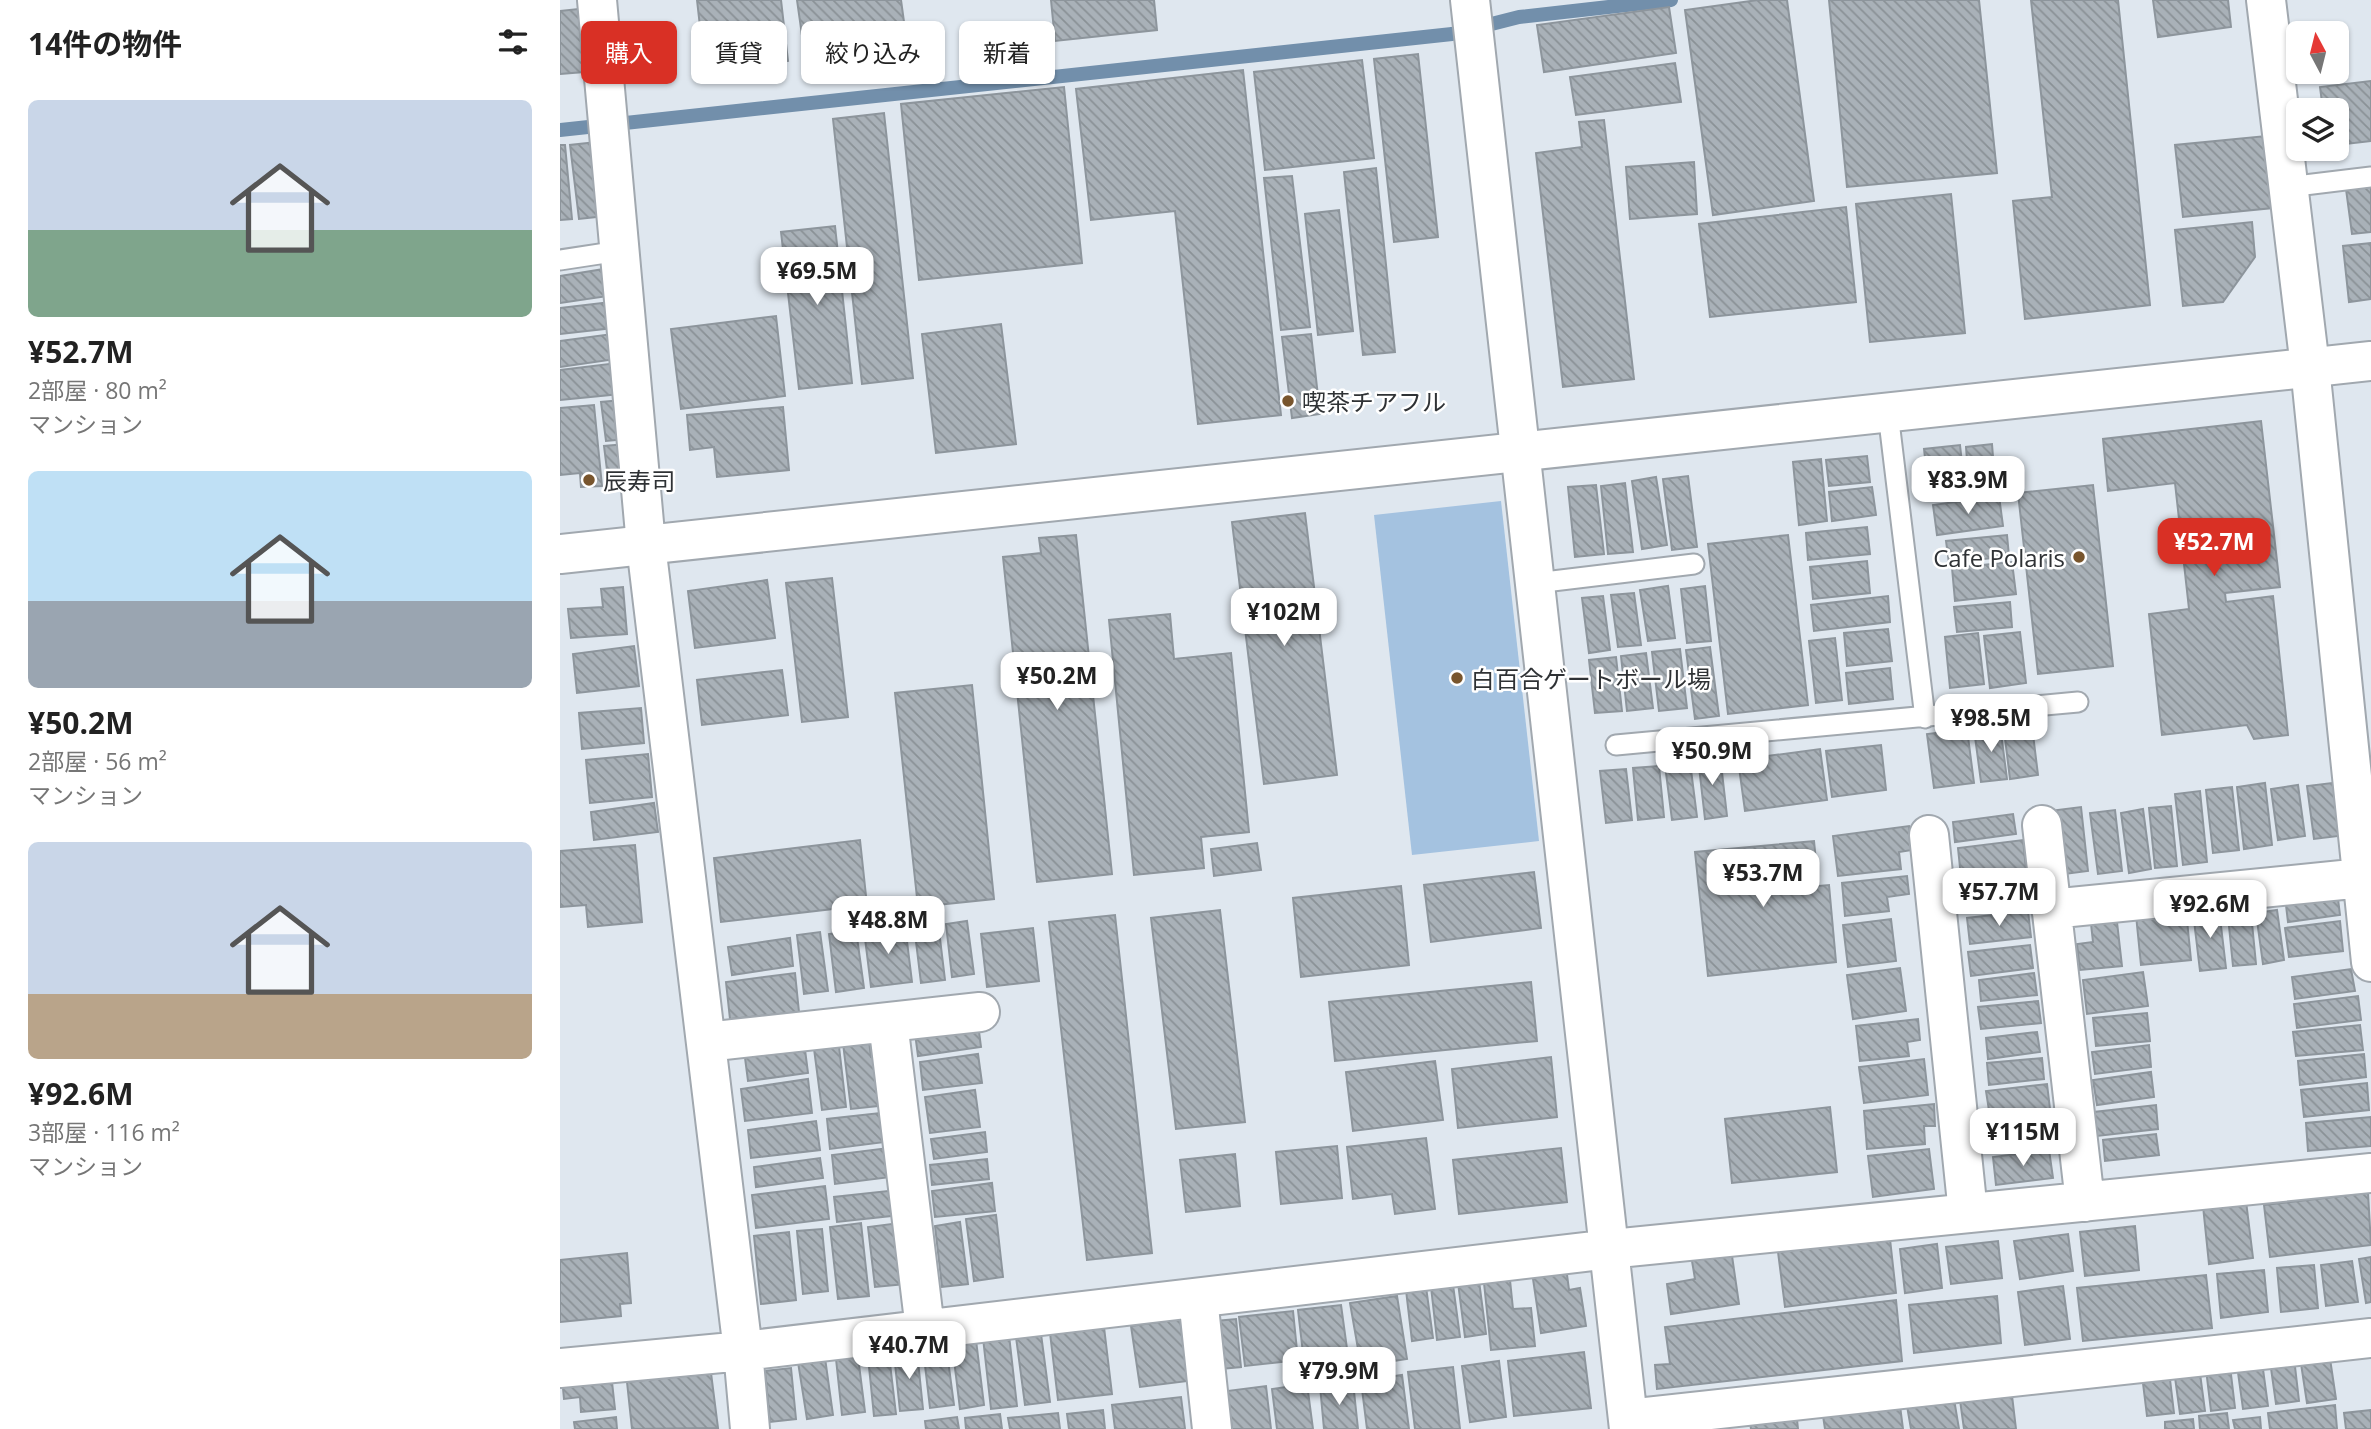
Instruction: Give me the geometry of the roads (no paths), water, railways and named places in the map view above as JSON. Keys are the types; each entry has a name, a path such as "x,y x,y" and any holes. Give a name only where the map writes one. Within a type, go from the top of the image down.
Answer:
{"street":[{"path":"597,0 646,545 743,1351 750,1429"},
{"path":"2266,0 2310,367 2371,962"},
{"path":"1470,1 1629,1424 2371,1338"},
{"path":"560,554 2371,360"},
{"path":"2042,825 2085,1202"},
{"path":"1929,835 1968,1213"},
{"path":"2052,909 2362,878"},
{"path":"706,1042 980,1012"},
{"path":"888,1022 925,1329"},
{"path":"560,1368 743,1351 1610,1249 2371,1173"},
{"path":"1198,1297 1212,1429"}],"lane":[{"path":"2288,187 2371,177"},
{"path":"560,260 620,251"},
{"path":"1888,413 1925,718"},
{"path":"1536,583 1694,564"},
{"path":"1616,745 2078,702"}],"waterway":[{"path":"560,130 1452,34 1519,17 1671,0"}],"place":[{"name":"喫茶チアフル","path":"1288,401"},
{"name":"辰寿司","path":"589,480"},
{"name":"Cafe Polaris","path":"2079,557"},
{"name":"白百合ゲートボール場","path":"1457,678"}]}
